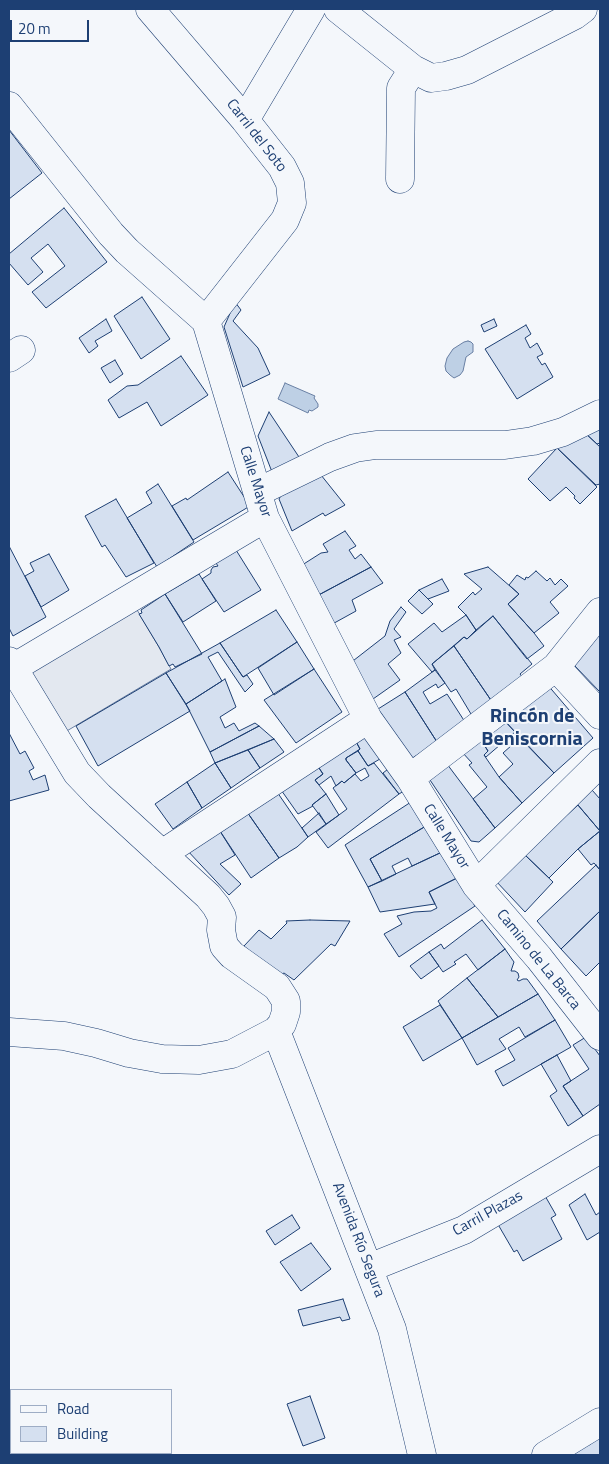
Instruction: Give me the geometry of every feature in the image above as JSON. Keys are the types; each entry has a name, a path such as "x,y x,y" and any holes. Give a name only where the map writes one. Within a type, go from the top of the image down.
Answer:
{"street":[{"name":"Carril del Soto","path":"150,9 245,120 282,167 290,183 292,203 285,220 206,321"},
{"path":"245,120 311,9"},
{"path":"338,9 413,69 431,78 466,70 575,15 583,9"},
{"path":"400,179 401,88 413,69"},
{"path":"9,106 116,240 206,321"},
{"name":"Calle Mayor","path":"206,321 262,505 368,719 410,778 476,884"},
{"path":"9,1032 64,1036 129,1053 162,1059 199,1060 232,1054 276,1031 282,1024 286,1012 286,1001 277,987 232,955 224,946 221,930 222,917 208,896 99,796 77,773 11,664 262,505 330,457 355,448 376,445 505,445 534,441 564,432 600,414"},
{"path":"410,778 556,667 600,612"},
{"path":"556,667 600,715"},
{"path":"162,854 368,719"},
{"path":"476,884 600,763"},
{"name":"Camino de La Barca","path":"476,884 600,1036"},
{"name":"Avenida Río Segura","path":"276,1031 392,1329 422,1455"},
{"name":"Carril Plazas","path":"369,1268 464,1230 600,1149"},
{"path":"546,1455 600,1422"}],"shaded area":[{"path":"130,598 171,669 55,738 13,668"}],"water":[{"path":"468,341 473,344 473,352 466,357 463,371 454,378 446,371 447,358 453,349"},
{"path":"285,383 315,396 318,407 312,411 309,410 308,413 278,399"}],"building":[{"path":"9,130 42,173 9,199"},
{"path":"64,208 107,262 46,308 32,292 65,266 48,244 31,258 43,272 28,285 9,263 9,254"},
{"path":"142,297 170,339 141,359 114,316"},
{"path":"235,302 241,310 233,321 258,348 270,374 243,387 224,327"},
{"path":"106,319 112,331 95,341 98,346 89,353 79,338"},
{"path":"494,319 497,326 484,332 481,325"},
{"path":"526,325 531,334 525,338 530,348 537,343 543,354 537,357 542,365 545,363 553,377 517,399 485,349"},
{"path":"181,356 208,395 161,426 147,402 119,418 108,400 127,386 138,385"},
{"path":"115,360 123,374 110,383 101,368"},
{"path":"269,412 301,460 274,477 258,436"},
{"path":"600,425 600,443 597,444 583,431"},
{"path":"583,431 600,447 600,484 596,485 552,443"},
{"path":"557,448 597,487 580,504 566,487 550,501 528,479"},
{"path":"317,470 345,505 325,516 323,513 292,531 279,499 282,494"},
{"path":"228,472 250,506 193,540 172,506 186,498 187,500"},
{"path":"158,484 194,542 157,567 127,518 152,503 146,492"},
{"path":"116,499 154,563 126,577 105,545 102,547 85,516"},
{"path":"345,531 356,546 349,550 355,559 361,554 371,567 313,598 299,567 321,553 328,552 323,544"},
{"path":"9,546 46,617 13,636 9,628"},
{"path":"236,550 261,590 224,612 202,579 211,573 213,567 218,566 216,563"},
{"path":"49,554 69,590 41,607 25,576 34,571 30,563"},
{"path":"371,567 383,583 352,600 356,611 327,627 313,598"},
{"path":"488,567 519,594 508,604 544,646 527,659 493,616 476,630 458,607 473,592 475,595 482,589 464,574"},
{"path":"536,571 547,581 550,578 555,585 561,579 568,586 550,602 559,613 534,633 508,604 519,594 509,585 517,575 525,580 526,577 528,578"},
{"path":"199,574 216,601 183,622 165,594"},
{"path":"442,579 449,591 428,599 419,590"},
{"path":"419,590 433,604 422,614 408,601"},
{"path":"165,594 202,654 175,667 173,664 169,666 139,614 142,613 141,610"},
{"path":"401,607 406,612 394,629 401,637 394,640 401,653 388,664 400,680 373,699 349,664 385,636 390,621"},
{"path":"276,610 297,642 243,677 220,643"},
{"path":"466,615 476,630 467,639 464,637 432,664 435,670 432,672 408,644 434,623 442,632"},
{"path":"493,616 532,664 520,674 527,683 497,709 454,646 464,637 467,639"},
{"path":"600,633 600,692 573,664"},
{"path":"297,642 314,669 274,695 258,668"},
{"path":"220,643 243,677 247,675 253,684 245,692 218,652 208,657 222,681 186,704 166,673"},
{"path":"454,646 497,709 477,724 456,689 451,692 432,664"},
{"path":"314,669 342,712 296,743 264,700"},
{"path":"435,670 445,683 438,688 436,684 423,692 430,704 447,694 465,722 437,742 405,692"},
{"path":"166,673 190,711 98,766 76,726"},
{"path":"225,679 236,707 220,717 225,728 234,723 239,731 255,723 259,726 210,752 186,704"},
{"path":"546,683 593,738 554,773 502,718"},
{"path":"405,692 437,742 411,759 378,709"},
{"path":"502,718 515,732 486,757 484,755 488,751 479,737"},
{"path":"259,726 274,739 215,763 210,752"},
{"path":"368,729 385,756 368,766 358,751 360,749 353,736"},
{"path":"9,733 20,754 25,751 34,768 29,771 33,780 45,775 49,790 9,801"},
{"path":"353,736 360,749 346,758 346,760 356,773 344,783 342,781 336,786 331,776 319,785 315,780 323,774 315,762"},
{"path":"479,737 488,751 484,755 499,777 522,803 495,828 473,799 487,787 469,765 472,763 462,752"},
{"path":"520,738 554,773 522,803 499,777 513,764 503,753"},
{"path":"274,739 284,752 260,768 248,750"},
{"path":"248,750 260,768 231,788 215,763"},
{"path":"358,751 368,766 374,763 399,794 328,848 316,832 347,809 333,788 342,781 344,783 355,774 361,781 369,776 365,768 356,773 346,760 346,758"},
{"path":"315,762 323,774 315,780 326,794 313,806 298,814 279,787"},
{"path":"215,763 231,788 202,808 187,782"},
{"path":"447,764 495,828 479,842 471,841 430,780"},
{"path":"392,766 407,789 399,794 383,773"},
{"path":"187,782 202,808 173,829 155,804"},
{"path":"275,789 308,837 297,847 279,858 245,809"},
{"path":"592,790 600,799 600,831 577,804"},
{"path":"326,794 339,815 326,824 312,805"},
{"path":"411,802 426,826 370,859 382,881 368,887 345,845"},
{"path":"578,805 600,831 578,849 549,878 524,854"},
{"path":"245,809 279,858 251,878 218,828"},
{"path":"319,813 326,824 308,837 302,828"},
{"path":"426,826 440,853 412,866 408,858 392,866 396,874 382,881 370,859"},
{"path":"218,828 235,855 220,864 241,884 229,895 186,849"},
{"path":"600,831 600,870 594,863 591,865 578,849"},
{"path":"444,851 459,877 429,892 435,904 380,912 368,887"},
{"path":"524,854 553,882 525,912 495,880"},
{"path":"596,865 600,870 600,911 561,949 537,921"},
{"path":"459,877 475,906 399,957 384,934 402,924 397,916 431,911 437,908 429,892"},
{"path":"600,911 600,962 586,976 561,949"},
{"path":"482,920 505,949 478,970 466,954 454,962 456,964 443,972 429,952 441,944 444,949"},
{"path":"286,921 350,921 335,946 331,944 294,980 255,956 244,946 259,930 271,939 287,923"},
{"path":"505,949 514,962 511,971 518,973 519,977 517,980 527,979 538,994 498,1017 467,978"},
{"path":"429,952 439,966 421,979 410,966"},
{"path":"467,978 498,1017 462,1038 438,1001"},
{"path":"538,994 555,1020 525,1037 519,1027 499,1039 506,1049 477,1065 462,1038"},
{"path":"440,1005 462,1038 423,1061 403,1027"},
{"path":"555,1020 571,1047 503,1086 495,1071 515,1060 508,1048"},
{"path":"586,1037 600,1056 600,1104 583,1116 563,1086 589,1069 573,1045"},
{"path":"557,1055 571,1081 563,1086 583,1116 568,1126 550,1096 557,1091 541,1064"},
{"path":"544,1194 556,1215 551,1218 562,1239 523,1261 517,1250 514,1252 496,1221"},
{"path":"585,1194 596,1215 600,1212 600,1232 587,1240 569,1205"},
{"path":"292,1215 300,1228 275,1245 266,1231"},
{"path":"311,1243 331,1269 301,1291 280,1262"},
{"path":"343,1299 350,1319 342,1321 340,1317 303,1326 298,1310"},
{"path":"310,1396 325,1438 303,1446 287,1404"},
{"path":"600,1437 600,1455 565,1455 586,1440 589,1445"}],"district":[{"name":"Rincón de Beniscornia","path":"532,728"}]}
